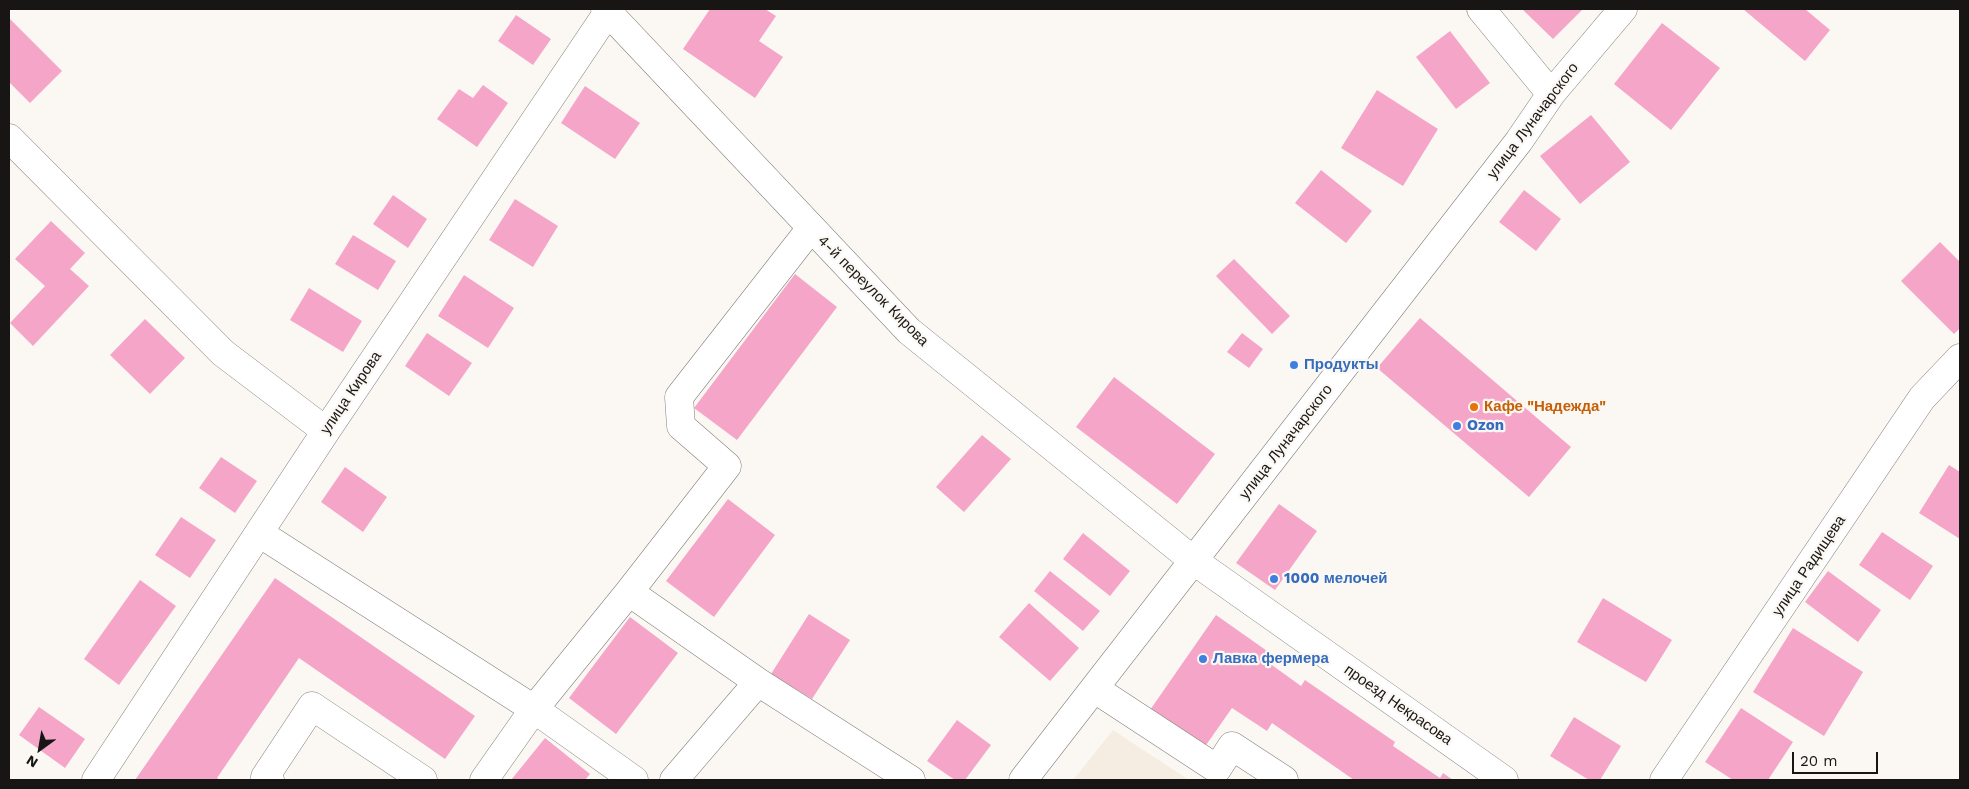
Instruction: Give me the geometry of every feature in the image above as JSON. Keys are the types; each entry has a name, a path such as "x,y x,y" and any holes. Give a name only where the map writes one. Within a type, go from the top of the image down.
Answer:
{"street":[{"path":"1481,9 1551,94"},
{"name":"улица Луначарского","path":"1024,780 1519,141 1551,94 1623,9"},
{"name":"4-й переулок Кирова","path":"607,10 909,331 1194,561"},
{"name":"улица Кирова","path":"96,780 607,10"},
{"path":"9,138 223,353 326,431"},
{"path":"484,780 534,709 629,592 727,466 681,426 679,397 811,228"},
{"name":"улица Радищева","path":"1664,780 1922,398 1960,358"},
{"path":"259,534 534,709 634,780"},
{"name":"проезд Некрасова","path":"1194,561 1504,780"},
{"path":"629,592 758,682 911,780"},
{"path":"674,780 758,682"},
{"path":"1095,689 1217,769 1232,746 1284,780"},
{"path":"270,780 265,777 312,706 423,780"}],"shaded area":[{"path":"1113,730 1189,780 1073,780"}],"building":[{"path":"710,9 765,9 776,16 759,41 783,57 755,98 683,49"},
{"path":"1522,9 1583,9 1553,39"},
{"path":"1743,9 1805,9 1830,30 1805,61"},
{"path":"516,15 551,39 533,65 498,41"},
{"path":"9,18 62,71 30,103 9,82"},
{"path":"1662,23 1720,68 1671,130 1614,84"},
{"path":"1450,31 1490,83 1456,109 1416,57"},
{"path":"483,85 508,103 477,147 437,119 459,89 473,98"},
{"path":"585,86 640,123 615,159 561,123"},
{"path":"1377,90 1438,129 1403,186 1341,148"},
{"path":"1591,115 1630,162 1580,204 1540,156"},
{"path":"1321,170 1372,211 1346,243 1295,203"},
{"path":"1524,190 1561,219 1536,251 1499,222"},
{"path":"393,195 427,219 408,248 373,224"},
{"path":"515,199 558,226 533,267 489,240"},
{"path":"51,221 85,253 70,269 89,286 33,346 10,323 45,286 15,259"},
{"path":"353,235 396,261 378,290 335,264"},
{"path":"1940,242 1960,262 1960,328 1954,334 1901,281"},
{"path":"1234,259 1290,316 1272,334 1216,276"},
{"path":"795,274 837,307 737,440 694,408"},
{"path":"464,275 514,308 488,348 438,316"},
{"path":"309,288 362,321 343,352 290,320"},
{"name":"Кафе \"Надежда\"","path":"1420,318 1571,447 1529,497 1377,368"},
{"path":"145,319 185,358 150,394 110,355"},
{"path":"427,333 472,363 449,396 405,366"},
{"path":"1242,333 1263,349 1249,368 1227,352"},
{"path":"1114,377 1215,454 1177,504 1076,427"},
{"path":"982,435 1011,459 964,512 936,487"},
{"path":"221,457 257,481 235,513 199,488"},
{"path":"1949,465 1960,472 1960,539 1919,513"},
{"path":"345,467 387,497 363,532 321,502"},
{"path":"728,499 775,535 714,617 666,581"},
{"path":"1279,504 1317,531 1275,590 1236,563"},
{"path":"181,517 216,540 190,578 155,555"},
{"path":"1882,532 1933,566 1910,600 1859,565"},
{"path":"1083,533 1130,571 1110,596 1063,559"},
{"path":"1050,571 1100,611 1083,631 1034,591"},
{"path":"1828,571 1881,610 1858,642 1805,602"},
{"path":"275,578 475,716 445,759 299,658 217,778 220,780 135,780"},
{"path":"140,580 176,606 119,685 84,659"},
{"path":"1603,598 1672,640 1646,682 1577,642"},
{"path":"1029,603 1079,648 1050,681 999,637"},
{"path":"809,614 850,640 812,699 771,674"},
{"path":"1216,615 1270,653 1265,660 1301,686 1305,680 1395,742 1393,746 1440,778 1443,773 1453,780 1354,780 1272,723 1267,731 1232,708 1204,748 1150,710"},
{"path":"630,617 678,653 616,734 569,698"},
{"path":"1793,628 1863,672 1824,736 1753,692"},
{"path":"39,707 85,739 65,768 19,735"},
{"path":"1741,708 1793,742 1768,780 1733,780 1705,762"},
{"path":"1574,717 1621,746 1600,780 1589,780 1550,756"},
{"path":"957,720 991,745 965,780 955,780 927,761"},
{"path":"545,738 590,774 585,780 511,780"}],"place":[{"name":"Продукты","path":"1294,365"},
{"name":"Кафе \"Надежда\"","path":"1474,407"},
{"name":"Ozon","path":"1457,426"},
{"name":"1000 мелочей","path":"1274,579"},
{"name":"Лавка фермера","path":"1203,659"}]}
